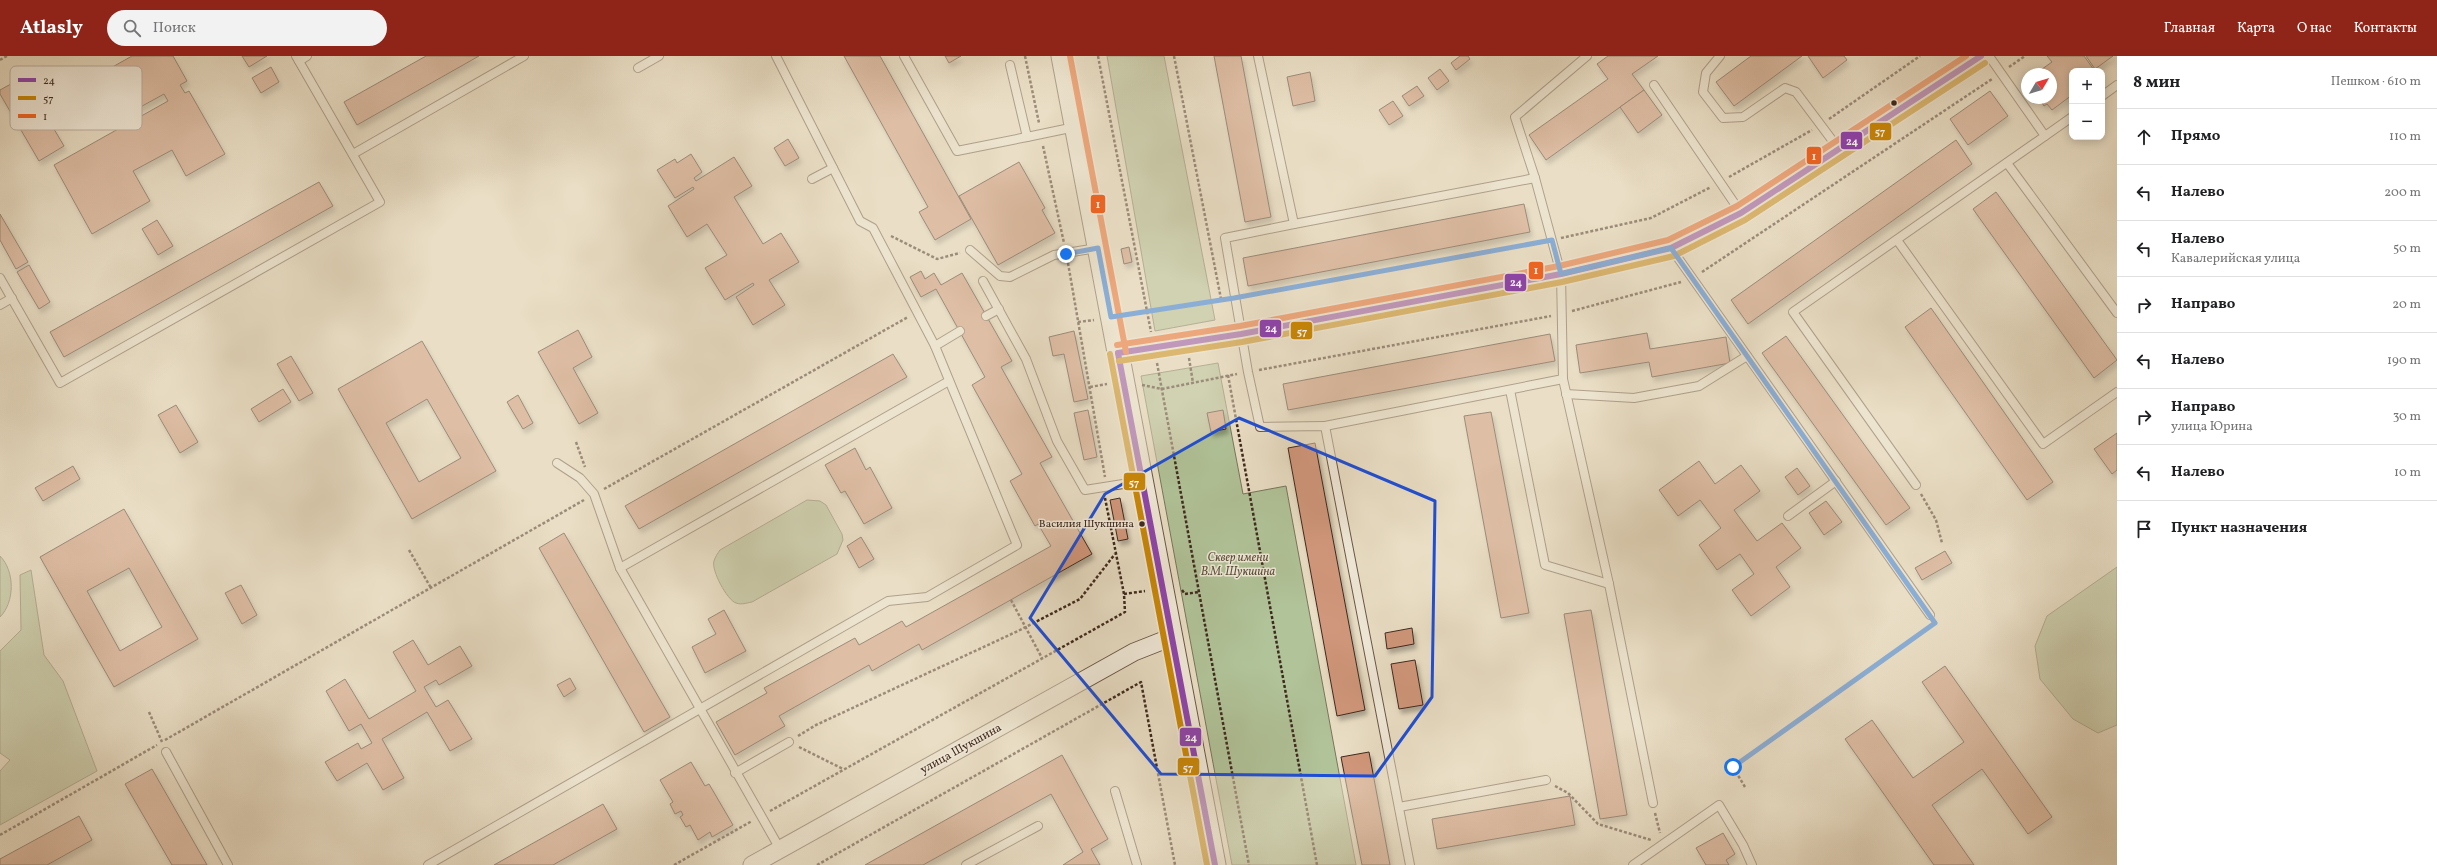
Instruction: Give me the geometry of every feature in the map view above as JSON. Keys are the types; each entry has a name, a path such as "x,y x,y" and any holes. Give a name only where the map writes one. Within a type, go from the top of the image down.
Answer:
{"street":[{"path":"1062,56 1215,865"},
{"path":"1118,353 1241,334 1561,274 1671,248 1741,213 1980,56"},
{"name":"улица Шукшина","path":"752,865 1134,652 1172,637"}],"lane":[{"path":"0,278 60,383 380,202 297,58 308,56"},
{"path":"353,154 524,56"},
{"path":"638,68 659,56"},
{"path":"428,865 698,708 888,600 927,598 1017,545 935,346 873,228 860,221 776,56"},
{"path":"904,56 958,151 1076,127"},
{"path":"1258,56 1294,224"},
{"path":"1587,56 1515,117 1535,178 1561,274 1563,379 1609,584 1653,803"},
{"path":"1720,56 1706,72 1703,92 1723,118 1743,117 1785,88 1796,92 1838,148"},
{"path":"1989,56 2045,136"},
{"path":"1010,65 1027,137"},
{"path":"1654,85 1741,213"},
{"path":"2105,94 2117,85"},
{"path":"1916,485 1793,312 2069,119"},
{"path":"2007,163 2117,313"},
{"path":"812,179 832,168"},
{"path":"1535,178 1225,238 1234,298 1260,427 1325,426 1563,379"},
{"path":"1897,240 2043,444 2117,392"},
{"path":"970,250 1000,276 1010,277 1054,255 1098,248"},
{"path":"1671,248 1930,615"},
{"path":"983,281 1026,359 1057,441 1085,490 1142,481"},
{"path":"0,305 12,298"},
{"path":"986,316 999,309"},
{"path":"935,346 960,331"},
{"path":"1566,394 1634,398 1698,386 1747,356"},
{"path":"620,568 949,382"},
{"path":"1510,390 1545,565 1609,584"},
{"path":"1325,426 1410,865"},
{"path":"557,463 580,478 594,494 620,568 735,773 780,849"},
{"path":"1788,516 1836,481"},
{"path":"735,773 789,742"},
{"path":"166,752 228,865"},
{"path":"1399,807 1546,780"},
{"path":"1115,791 1138,865"},
{"path":"1633,865 1719,805 1743,845 1752,865"},
{"path":"966,865 1038,826"}],"path":[{"path":"0,60 7,56"},
{"path":"674,865 1125,612 1124,594 1105,499 1106,487 1066,254 1025,56"},
{"path":"1098,56 1154,348 1249,865"},
{"path":"1174,56 1221,299"},
{"path":"1078,322 1146,310 1234,298 1552,240 1651,218 1720,182 1820,125 1920,56"},
{"path":"873,228 937,259 970,250"},
{"path":"0,835 594,494 917,312"},
{"path":"1193,383 1189,358 1194,358"},
{"path":"1228,376 1317,865"},
{"path":"1916,485 1936,520 1942,543"},
{"path":"409,550 431,588"},
{"path":"789,742 816,725 1027,627 1080,599 1116,554"},
{"path":"1178,585 1185,594 1199,592"},
{"path":"1124,594 1146,590"},
{"path":"1011,600 1027,627 1042,658"},
{"path":"1745,787 1733,767 1935,623 1930,615"},
{"path":"817,865 1140,682 1175,865"},
{"path":"149,712 166,752"},
{"path":"789,742 843,769"},
{"path":"1546,780 1568,793 1598,824 1663,843"},
{"path":"1653,803 1663,843"}],"highlighted area":[{"path":"1239,418 1435,501 1432,697 1375,776 1161,774 1030,618 1105,494"}],"green space":[{"path":"1107,56 1164,56 1215,320 1155,331"},
{"name":"Сквер имени В.М. Шукшина","path":"1218,363 1243,494 1286,486 1356,865 1232,865 1141,376"},
{"path":"807,500 820,501 826,505 842,534 843,540 837,554 752,602 740,604 732,601 720,584 715,571 714,561 720,550"},
{"path":"0,556 5,562 11,578 11,595 5,611 0,617"},
{"path":"2117,567 2117,725 2098,733 2073,719 2040,679 2035,646 2047,616"},
{"path":"31,570 44,655 63,681 97,771 0,825 0,771 10,760 0,753 0,651 21,630 20,575"}],"building":[{"path":"132,56 173,56 187,81 180,85 185,93 189,91 225,154 186,176 172,150 133,171 150,201 92,234 54,165 116,130 142,130 142,116 168,101 164,94 142,106 142,66 114,66"},
{"path":"242,56 267,56 249,67"},
{"path":"426,56 479,56 357,125 344,102"},
{"path":"844,56 880,56 971,219 935,240 919,212 928,207"},
{"path":"945,56 961,56 949,63"},
{"path":"1214,56 1241,56 1271,217 1245,222"},
{"path":"1460,56 1468,56 1470,59 1456,70 1451,63"},
{"path":"1608,56 1658,56 1632,74 1644,90 1546,160 1529,135 1608,79 1597,64"},
{"path":"1751,56 1802,56 1734,106 1716,82"},
{"path":"1808,56 1844,56 1847,60 1823,78"},
{"path":"2047,56 2084,56 2093,68 2069,68 2069,97 2052,110 2047,104 2057,104 2057,68 2044,68 2052,62"},
{"path":"2086,56 2113,56 2096,68 2094,68"},
{"path":"271,67 279,82 261,93 252,78"},
{"path":"1440,69 1449,81 1437,90 1428,78"},
{"path":"1310,72 1315,101 1293,106 1287,77"},
{"path":"10,84 10,111 0,94 0,90"},
{"path":"1417,86 1424,96 1409,106 1402,96"},
{"path":"1644,90 1662,115 1638,133 1620,107"},
{"path":"1990,91 2008,116 1968,145 1950,119"},
{"path":"1393,101 1403,116 1389,125 1379,110"},
{"path":"21,130 55,130 64,146 39,161"},
{"path":"788,139 799,158 785,166 774,148"},
{"path":"1956,140 1972,164 1748,324 1731,300"},
{"path":"691,154 702,172 694,178 696,181 734,157 752,186 734,197 763,244 781,233 799,262 769,280 785,305 753,325 736,297 754,285 753,283 725,300 705,268 727,255 707,224 687,237 668,206 694,189 693,187 675,198 657,170 675,159 677,163"},
{"path":"1019,162 1045,208 1042,210 1055,233 998,265 959,196"},
{"path":"319,182 333,206 64,357 50,332"},
{"path":"1996,192 2117,360 2094,378 1973,209"},
{"path":"1524,204 1530,232 1248,286 1243,258"},
{"path":"0,214 28,262 16,269 0,240"},
{"path":"157,220 173,246 158,255 142,229"},
{"path":"1129,247 1132,262 1124,264 1121,249"},
{"path":"29,265 50,302 39,309 17,272"},
{"path":"921,271 925,279 934,273 941,285 962,273 1012,361 1001,367 1052,457 1040,463 1092,554 922,650 919,644 872,671 869,665 779,716 785,726 735,755 716,722 767,693 764,688 855,638 859,645 902,621 906,627 1051,546 1038,524 1035,526 1010,481 1022,474 972,385 985,377 936,289 921,297 910,277"},
{"path":"1931,308 2053,482 2027,500 1905,327"},
{"path":"578,330 592,357 573,368 598,413 579,424 538,352"},
{"path":"1074,331 1088,399 1074,402 1064,354 1053,356 1049,337"},
{"path":"1647,333 1650,349 1726,337 1730,363 1652,377 1649,362 1580,373 1576,345"},
{"path":"1550,334 1555,361 1288,410 1283,384"},
{"path":"1786,336 1910,508 1886,525 1762,353"},
{"path":"422,341 496,471 412,519 338,389","holes":["427,399 461,458 419,482 386,423"]},
{"path":"893,354 907,377 639,529 625,506"},
{"path":"291,356 313,393 299,401 277,364"},
{"path":"283,389 291,402 259,422 251,409"},
{"path":"518,395 533,423 523,429 507,402"},
{"path":"176,405 198,442 180,453 158,415"},
{"path":"1088,410 1097,457 1084,460 1074,413"},
{"path":"1223,410 1226,429 1211,432 1207,413"},
{"path":"1491,412 1529,613 1501,618 1464,416"},
{"path":"2117,433 2117,470 2112,474 2094,449"},
{"path":"1315,443 1365,710 1337,716 1288,448"},
{"path":"855,448 866,470 870,467 892,508 864,524 845,491 841,493 825,465"},
{"path":"1699,461 1715,484 1741,465 1760,491 1734,510 1757,541 1782,523 1801,548 1776,567 1790,587 1751,616 1732,590 1754,574 1740,554 1717,570 1699,545 1721,528 1700,500 1678,516 1659,490"},
{"path":"73,466 80,479 43,501 35,488"},
{"path":"1797,468 1810,486 1798,495 1785,477"},
{"path":"1120,498 1128,539 1118,541 1110,500"},
{"path":"1826,501 1842,522 1824,535 1809,513"},
{"path":"124,509 198,639 114,687 40,557","holes":["129,568 162,627 120,651 87,591"]},
{"path":"564,533 670,717 644,732 539,548"},
{"path":"861,537 874,559 859,568 847,546"},
{"path":"1945,551 1952,563 1922,580 1915,568"},
{"path":"241,585 257,615 242,624 225,593"},
{"path":"724,610 746,651 705,673 692,647 716,634 708,619"},
{"path":"1591,610 1627,815 1600,819 1564,614"},
{"path":"1412,628 1414,644 1387,649 1385,633"},
{"path":"413,640 428,665 460,646 472,666 439,685 436,680 424,687 436,707 448,700 472,739 450,751 427,712 382,739 404,778 383,790 367,763 337,781 325,762 358,743 361,749 372,743 361,724 349,731 326,691 345,679 369,719 416,691 393,652"},
{"path":"1415,660 1423,705 1399,709 1391,664"},
{"path":"1945,666 2052,817 2028,834 1982,769 1932,805 1974,865 1934,865 1845,739 1872,720 1913,778 1964,742 1922,682"},
{"path":"570,678 576,689 564,697 557,685"},
{"path":"1369,752 1390,865 1362,865 1341,757"},
{"path":"1062,755 1108,839 1091,849 1100,865 1063,865 1083,852 1051,794 923,865 865,865"},
{"path":"691,762 705,786 709,784 733,825 712,837 710,832 698,840 690,825 686,827 680,817 683,815 681,811 675,814 670,804 673,802 660,780"},
{"path":"152,769 207,865 172,865 125,784"},
{"path":"1570,796 1575,825 1437,849 1432,819"},
{"path":"603,804 617,829 553,865 494,865"},
{"path":"79,816 92,840 47,865 0,865 0,859"},
{"path":"1723,833 1735,854 1726,860 1729,865 1706,865 1696,848"}],"transit line":[{"name":"1","path":"1070,56 1126,352"},
{"name":"1","path":"1117,345 1240,326 1559,266 1668,240 1737,206 1966,56"},
{"name":"24","path":"1118,353 1241,334 1561,274 1671,248 1741,213 1981,56"},
{"name":"57","path":"1119,361 1242,342 1562,282 1674,256 1745,220 1985,63"},
{"name":"24","path":"1118,353 1215,865"},
{"name":"57","path":"1110,354 1207,865"}],"place":[{"name":"Василия Шукшина","path":"1142,524"}],"route":[{"path":"1066,254 1098,248 1111,317 1206,300 1234,298 1552,240 1561,274 1671,248 1935,623 1733,767"}]}
